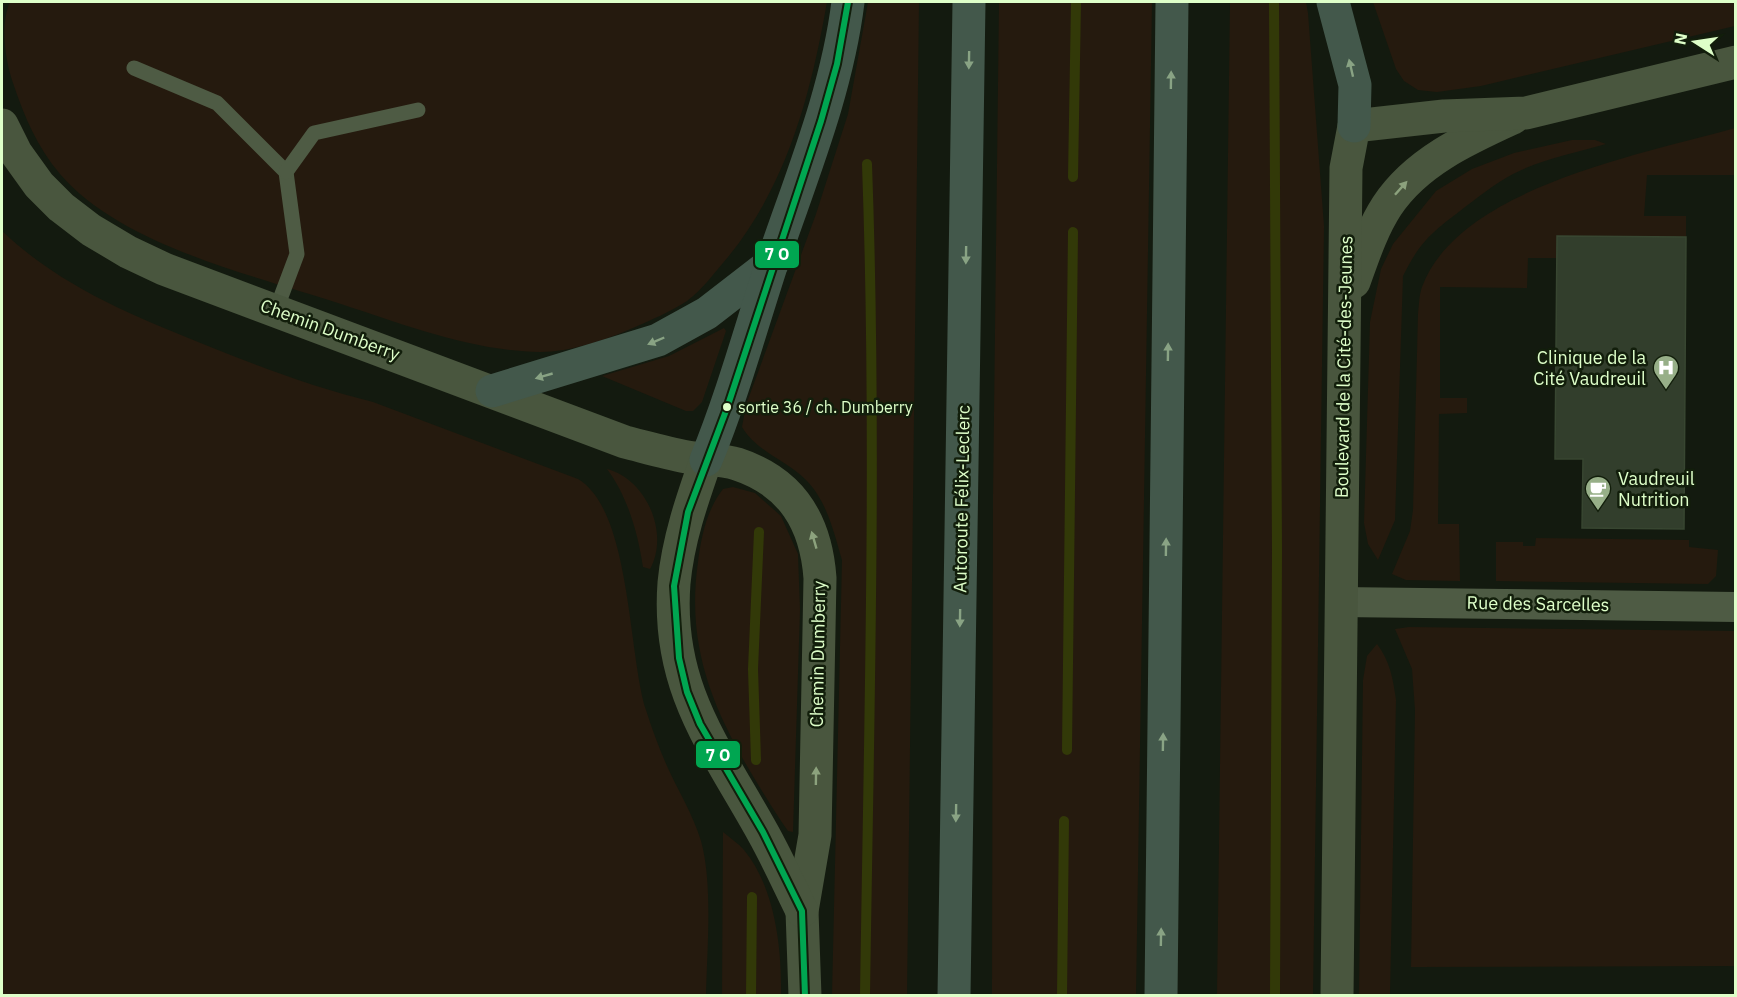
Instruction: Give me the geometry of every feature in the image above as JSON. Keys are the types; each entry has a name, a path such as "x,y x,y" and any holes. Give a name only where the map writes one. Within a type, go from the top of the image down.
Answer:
{"highway":[{"path":"706,460 728,408 773,262 821,121 837,64 848,2"},
{"name":"Autoroute Félix-Leclerc","path":"954,996 969,2"},
{"path":"1161,996 1172,2"},
{"path":"1334,2 1355,86 1354,126"},
{"path":"492,391 658,340 707,313 773,262"}],"street":[{"path":"1354,126 1444,116 1526,112 1736,62"},
{"path":"1347,301 1385,208 1402,186 1422,168 1454,148 1526,112"},
{"name":"Chemin Dumberry","path":"2,125 28,171 61,207 91,230 164,269 625,442 706,460 736,463 773,482 803,513 816,547 820,578 815,835 802,911 805,996"},
{"name":"Boulevard de la Cité-des-Jeunes","path":"1337,996 1340,602 1347,301 1346,168 1354,126"},
{"name":"Chemin Dumberry","path":"706,460 683,528 676,570 674,606 679,657 687,692 700,724 763,832 802,911"},
{"name":"Rue des Sarcelles","path":"1340,602 1736,608"}],"lane":[{"path":"134,68 217,103 286,172 297,254 276,310"},
{"path":"286,172 314,133 418,110"}],"shaded area":[{"path":"10,2 827,2 813,70 794,136 767,199 749,229 728,257 693,296 667,312 599,341 576,348 540,352 489,347 439,336 230,269 153,239 118,221 86,199 60,174 44,153 32,131 13,83 6,53 4,31"},
{"path":"868,2 919,2 907,996 832,995 842,560 825,507 813,488 798,473 756,443 742,427 746,405 816,214 848,114"},
{"path":"999,2 1152,2 1136,995 992,995 993,496"},
{"path":"1230,2 1306,2 1308,13 1324,226 1313,995 1217,995"},
{"path":"1373,2 1735,2 1735,26 1481,86 1437,92 1418,90 1404,81 1396,69"},
{"path":"1735,128 1735,175 1647,175 1644,216 1686,216 1686,237 1557,236 1556,258 1528,258 1527,288 1440,287 1440,398 1467,398 1467,413 1439,414 1438,524 1459,524 1460,581 1406,580 1392,574 1410,531 1413,510 1420,297 1422,287 1442,253 1474,224 1513,200 1558,180 1606,163"},
{"path":"1572,140 1595,140 1606,144 1536,164 1499,182 1433,233 1415,255 1403,276 1395,520 1378,560 1368,544 1364,523 1370,322 1381,269 1393,244 1436,191 1472,169 1514,153"},
{"path":"2,231 49,269 128,312 272,371 373,402 578,479 595,495 608,520 618,551 646,710 664,759 698,831 705,858 708,897 706,995 2,995"},
{"path":"724,328 726,331 702,402 693,411 686,411 602,376 669,356"},
{"path":"607,469 633,484 651,509 657,540 650,569 643,567 631,516 621,491"},
{"path":"733,487 755,493 781,516 798,554 800,610 793,832 788,831 781,821 727,730 704,667 697,634 695,599 703,533 717,497 723,489"},
{"path":"1536,538 1689,540 1689,547 1718,550 1716,576 1708,584 1496,581 1496,542 1523,542 1523,546 1535,546"},
{"path":"1409,627 1735,631 1735,966 1411,967 1415,710 1412,669 1395,629"},
{"path":"1377,644 1388,664 1396,700 1390,995 1359,995 1363,680 1367,656"},
{"path":"723,832 742,847 755,865 770,900 778,939 781,995 722,995"}],"building":[{"path":"1557,236 1686,237 1684,529 1582,528 1583,459 1555,459"}],"waterway":[{"path":"1073,177 1076,2"},
{"path":"1274,2 1277,551 1275,996"},
{"path":"865,996 872,476 867,164"},
{"path":"1067,750 1073,232"},
{"path":"756,760 753,669 759,532"},
{"path":"1062,996 1064,821"},
{"path":"751,996 752,897"}],"transit line":[{"path":"805,996 802,911 763,832 700,724 687,692 679,658 674,586 688,512 727,408 821,121 837,64 848,2"}],"place":[{"name":"Clinique de la Cité Vaudreuil","path":"1666,391"},
{"name":"sortie 36 / ch. Dumberry","path":"727,407"},
{"name":"Vaudreuil Nutrition","path":"1598,512"}]}
